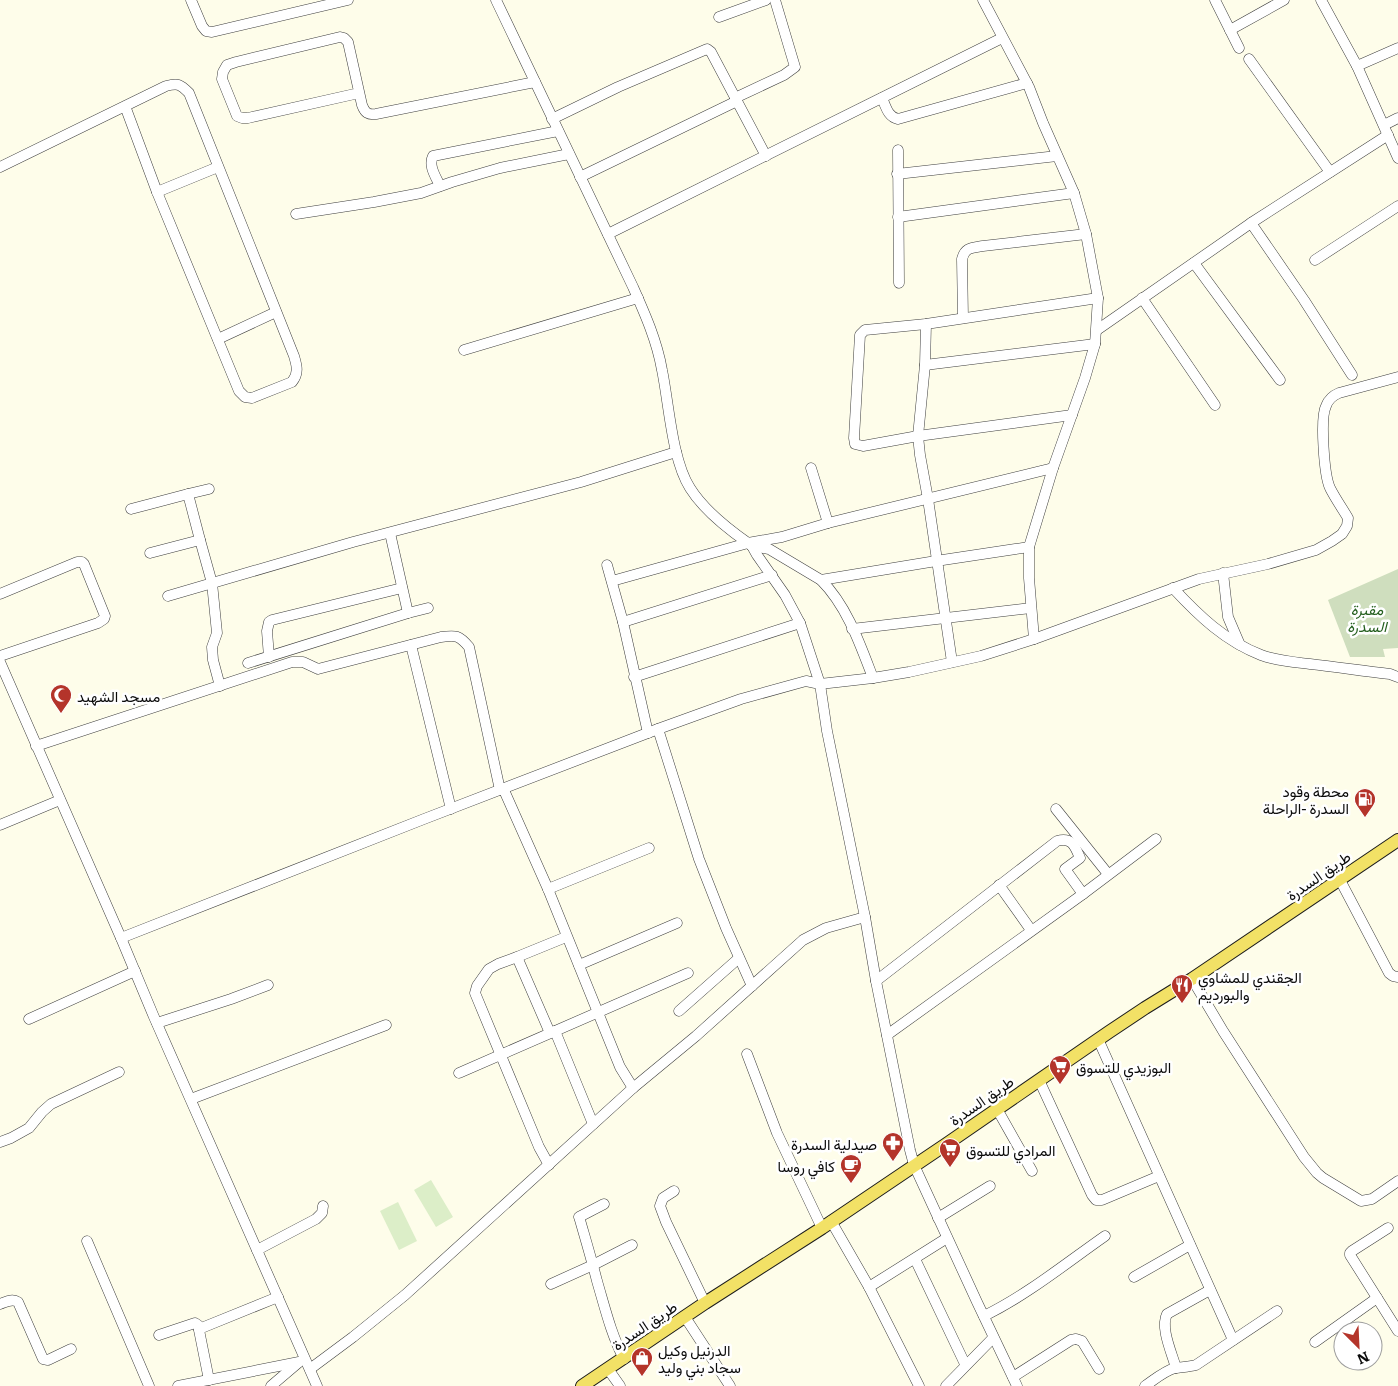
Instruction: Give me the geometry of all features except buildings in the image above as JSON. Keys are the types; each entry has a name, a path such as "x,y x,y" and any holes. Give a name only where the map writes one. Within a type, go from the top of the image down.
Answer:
{"main road":[{"name":"طريق السدرة","path":"582,1386 997,1110 1098,1039 1192,979 1398,841"}],"street":[{"path":"191,0 202,26 206,31 212,32 348,0"},
{"path":"496,0 608,234 651,330 658,353 676,452 687,483 702,504 750,544 785,595 800,623 820,684 827,730 876,981 914,1165 993,1338 1015,1381 1076,1338 1082,1341 1099,1369"},
{"path":"720,17 766,0"},
{"path":"580,177 736,100 784,75 795,67 775,0"},
{"path":"983,0 1027,83 1074,193 1086,234 1098,298 1095,344 1085,378 1052,468 1029,547 1034,639"},
{"path":"1215,0 1239,48"},
{"path":"1230,30 1284,0"},
{"path":"1321,0 1357,66 1398,158"},
{"path":"359,93 242,118 237,116 222,79 227,65 340,37 348,42 362,105 369,115 535,82"},
{"path":"608,234 1002,38"},
{"path":"1357,66 1398,48"},
{"path":"552,119 618,87 708,49 766,156"},
{"path":"1249,59 1330,172"},
{"path":"882,98 889,115 892,118 898,119 1027,83"},
{"path":"0,167 125,106 166,86 176,84 183,87 189,93 298,368 296,377 292,382 252,398 245,397 240,391 157,192 125,106"},
{"path":"1097,330 1251,223 1330,172 1386,130 1398,118"},
{"path":"440,186 431,165 433,156 558,132"},
{"path":"898,150 900,284"},
{"path":"296,214 414,194 500,168 569,154"},
{"path":"898,174 1057,156"},
{"path":"157,192 218,167"},
{"path":"898,217 1074,193"},
{"path":"1315,260 1398,206"},
{"path":"1251,223 1304,300 1352,375"},
{"path":"963,318 962,258 968,249 1086,234"},
{"path":"1194,263 1280,380"},
{"path":"464,350 638,298"},
{"path":"1072,415 918,436 863,446 855,443 860,335 865,330 926,324 1098,298"},
{"path":"1142,298 1215,405"},
{"path":"218,338 276,312"},
{"path":"926,324 925,365 918,436 952,662"},
{"path":"925,365 1095,344"},
{"path":"121,938 502,789 741,699 806,681 820,684 873,678 981,656 1034,639 1199,579 1268,564 1316,550 1342,534 1347,526 1348,518 1329,487 1323,421 1324,409 1332,397 1340,392 1398,377"},
{"path":"168,596 390,533 581,482 676,452"},
{"path":"810,468 828,523"},
{"path":"612,581 782,537 828,523 1052,468"},
{"path":"131,509 208,489"},
{"path":"188,494 212,583 217,633 212,647 213,660 220,686"},
{"path":"390,533 408,613"},
{"path":"150,554 200,540"},
{"path":"750,544 769,549 820,580 839,604 873,678"},
{"path":"820,580 1029,547"},
{"path":"0,594 77,562 82,562 105,616 104,619 98,622 0,656"},
{"path":"607,565 634,677 699,859 752,986"},
{"path":"1223,573 1228,617 1240,645"},
{"path":"622,622 772,575"},
{"path":"269,656 266,631 269,622 272,620 402,588"},
{"path":"1173,588 1197,614 1221,633 1261,655 1281,661 1390,674 1398,677"},
{"path":"248,663 428,608"},
{"path":"852,629 1031,608"},
{"path":"634,677 800,623"},
{"path":"36,746 292,662 303,662 318,669 411,644 458,636 469,648 502,789 548,889 620,1067 633,1088"},
{"path":"411,644 451,809"},
{"path":"0,662 278,1297 302,1360 310,1369 317,1386"},
{"path":"0,825 60,800"},
{"path":"1056,809 1108,874"},
{"path":"888,1034 1083,894 1156,839"},
{"path":"876,981 1057,841 1065,840 1072,842 1076,847 1080,858 1065,870 1083,894"},
{"path":"548,889 649,848"},
{"path":"1340,880 1389,973 1398,977"},
{"path":"999,885 1031,930"},
{"path":"310,1369 405,1295 633,1088 696,1036 803,940 826,928 865,917"},
{"path":"579,965 677,923"},
{"path":"550,1165 539,1147 475,993 489,968 566,937"},
{"path":"518,957 593,1124"},
{"path":"679,1012 739,958"},
{"path":"29,1019 135,971"},
{"path":"459,1073 688,973"},
{"path":"1192,979 1304,1157 1317,1173 1361,1201 1368,1200 1398,1181"},
{"path":"157,1023 268,986"},
{"path":"191,1099 386,1025"},
{"path":"1098,1039 1233,1340"},
{"path":"747,1054 777,1133 826,1224 870,1287 919,1386"},
{"path":"0,1142 29,1128 51,1104 119,1072"},
{"path":"1039,1080 1096,1200 1102,1200 1159,1176"},
{"path":"997,1110 1032,1171"},
{"path":"938,1218 990,1186"},
{"path":"674,1191 664,1198 660,1206 705,1303"},
{"path":"604,1204 579,1218 611,1330 624,1359"},
{"path":"257,1250 316,1219 322,1212 323,1206"},
{"path":"1388,1228 1350,1253 1350,1255 1398,1331"},
{"path":"984,1316 1031,1289 1105,1236"},
{"path":"870,1287 947,1238"},
{"path":"86,1241 149,1386"},
{"path":"552,1284 632,1245"},
{"path":"1134,1277 1190,1245"},
{"path":"915,1259 966,1364"},
{"path":"1176,1368 1164,1326 1165,1316 1210,1290"},
{"path":"199,1329 278,1297"},
{"path":"1315,1342 1377,1298"},
{"path":"0,1304 12,1300 18,1302 43,1359 48,1360 71,1348"},
{"path":"1145,1386 1169,1370 1196,1365 1277,1311"},
{"path":"685,1317 730,1386"},
{"path":"159,1334 196,1323 199,1329 209,1380"},
{"path":"946,1386 993,1338"},
{"path":"178,1386 302,1360"},
{"path":"271,1386 302,1360"},
{"path":"608,1369 620,1386"}],"green space":[{"name":"مقبرة السدرة","path":"1398,569 1398,648 1383,649 1385,657 1350,657 1328,600"},
{"path":"431,1180 453,1217 436,1227 414,1190"},
{"path":"398,1202 417,1241 399,1250 380,1211"}],"place":[{"name":"مسجد الشهيد","path":"61,714"},
{"name":"محطة وقود السدرة -الراحلة","path":"1365,818"},
{"name":"الجقندي للمشاوي والبورديم","path":"1182,1004"},
{"name":"البوزيدي للتسوق","path":"1060,1085"},
{"name":"صيدلية السدرة","path":"893,1162"},
{"name":"المرادي للتسوق","path":"950,1168"},
{"name":"كافي روسا","path":"851,1184"},
{"name":"الدرنيل وكيل سجاد بني وليد","path":"642,1377"}]}
